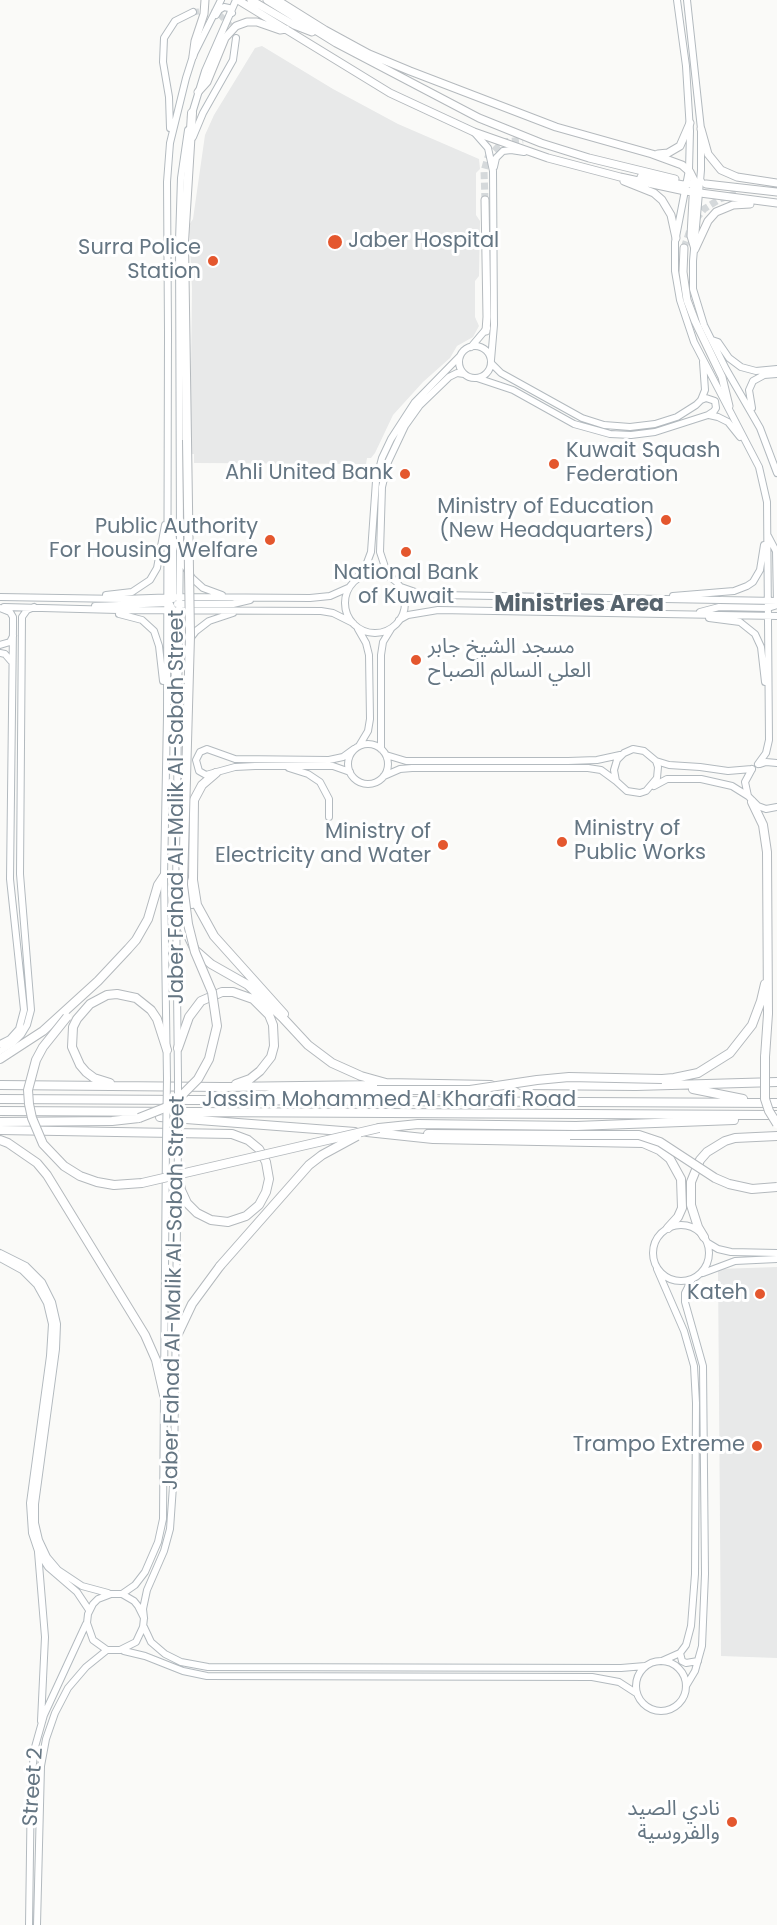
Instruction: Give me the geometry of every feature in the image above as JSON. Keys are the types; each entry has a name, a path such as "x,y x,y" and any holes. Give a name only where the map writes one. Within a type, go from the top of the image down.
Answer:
{"highway":[{"path":"0,1122 112,1121 139,1118 167,1107 179,1098 198,1079 213,1048 216,1014 212,992 195,952 184,896 189,636 184,242 192,113"},
{"path":"216,772 198,789 194,806 193,880 197,905 213,936 284,1013 308,1045 345,1070 378,1082 400,1084"},
{"path":"750,799 763,825 767,842 768,1014 765,1099 777,1124"},
{"path":"184,875 194,907 206,931 235,967 282,1017"},
{"path":"164,876 158,885 148,919 136,940 67,1017 43,1047 36,1060 28,1090 32,1118 43,1144 64,1166 80,1176 114,1185 142,1183 379,1128 418,1124 576,1126 728,1120 777,1115"},
{"path":"176,885 185,932 195,950 211,964 248,985 299,1034"},
{"path":"245,1101 266,1094 377,1090 470,1090 569,1077 662,1079 698,1073 730,1053 752,1024 768,974"},
{"path":"0,1059 43,1031 98,981"},
{"path":"178,1048 192,1011 201,1001 211,995 222,992 243,994 262,1006 273,1025 274,1046 271,1057 250,1079 222,1087"},
{"path":"123,1086 94,1078 86,1072 75,1056 71,1037 73,1027 77,1018 90,1004 107,995 117,994 136,998 152,1010 157,1018 167,1050"},
{"path":"0,1085 668,1086 777,1082"},
{"path":"306,1086 348,1091"},
{"path":"668,1086 736,1099 777,1098"},
{"name":"Jassim Mohammed Al Kharafi Road","path":"2,1099 777,1104"},
{"name":"Jassim Mohammed Al Kharafi Road","path":"0,1111 777,1115"},
{"path":"103,1112 433,1139 635,1141 651,1146 670,1159 678,1172 683,1187 681,1212 668,1228"},
{"path":"175,1340 192,1304 220,1266 309,1165 343,1142 379,1128"},
{"path":"0,1130 232,1134 248,1140 259,1149 266,1162 269,1179 266,1192 259,1205 246,1216 228,1222 211,1220 197,1213 187,1203 181,1190 177,1169"},
{"path":"393,1134 639,1135 660,1142 715,1178 729,1184 752,1189 777,1187"},
{"path":"706,1239 698,1227 691,1205 691,1182 700,1160 706,1152 724,1141 735,1138 777,1136"},
{"path":"0,1140 30,1158 47,1175 145,1335 156,1360 164,1395"}],"main road":[{"path":"193,56 196,37 204,14 205,0"},
{"path":"237,0 390,93 474,132 530,152 620,177 686,188 697,193 777,203"},
{"path":"251,0 294,25 320,34"},
{"path":"267,0 320,34 479,118 541,143 589,158 675,179"},
{"path":"277,0 369,54 556,127 679,164 701,183"},
{"path":"198,92 207,82 225,38 236,26 247,22 257,22 280,30 288,29"},
{"path":"652,154 664,154 677,148 683,141 690,123"},
{"path":"701,129 708,154 721,170 737,177 777,183"},
{"path":"523,140 541,143"},
{"path":"620,177 629,184 654,193 662,200 670,215 676,238"},
{"path":"695,249 691,236 697,193 701,183"},
{"path":"686,188 701,183 777,193"},
{"path":"738,193 777,193"},
{"path":"485,200 486,331"},
{"path":"695,249 708,222 720,210 733,205 765,202"},
{"path":"684,248 683,278 687,300 722,377 729,406"}],"street":[{"path":"170,143 182,90 193,56 221,0"},
{"name":"Jaber Fahad Al-Malik Al-Sabah Street","path":"122,1594 135,1585 145,1572 161,1531 163,1507 167,1050 164,876 166,696 180,541 180,200 184,152 192,113 214,51 237,0"},
{"path":"677,0 686,66 690,123 688,170 676,238 675,271 689,331 729,406 759,468 764,484 768,518 768,600 775,608 777,624"},
{"path":"687,0 701,129 701,183"},
{"path":"203,35 211,26 220,8 227,7 232,13"},
{"path":"178,704 174,676 173,539 168,513 166,206 170,106 163,62 164,38 175,21 193,12"},
{"path":"190,147 203,112 233,60 236,38"},
{"path":"474,132 488,148 493,171"},
{"path":"477,378 488,372 493,347 493,171 496,158 503,152 511,150 530,152"},
{"path":"695,249 693,289 700,313 726,369 760,428"},
{"path":"0,608 104,610 236,598 320,597 339,593 348,588 365,568 371,552 375,491 382,458 402,420 415,402 486,331 492,310"},
{"path":"712,340 718,342 736,364 756,374 777,374"},
{"path":"471,347 477,346 486,351 491,362 501,373 550,402 592,422 615,426 655,424 687,412 701,400 705,390 702,355"},
{"path":"460,356 459,366 464,374"},
{"path":"777,369 756,374 750,384 749,396 777,473"},
{"path":"701,400 711,399 716,405 714,411 655,432 631,435 610,434 574,424 513,390 464,374 454,374 441,383 420,405 405,426 384,475 380,552 385,567 401,587 421,594 438,596 768,600"},
{"path":"708,415 728,422 751,453"},
{"path":"592,422 600,417"},
{"path":"375,491 377,506 381,511"},
{"path":"81,598 132,592 145,585 158,568 168,513"},
{"path":"644,599 740,590 747,586 753,582 760,570 768,518"},
{"path":"750,799 745,782 768,747 776,550 768,536"},
{"path":"180,541 186,566 197,584 209,591 236,598"},
{"path":"355,580 374,573 384,574 393,579"},
{"path":"399,620 405,604 401,587"},
{"path":"348,588 345,606 366,643 369,655 370,719 366,736 349,760 350,772"},
{"path":"0,597 81,598 242,611 321,611 333,613 374,633 392,627"},
{"path":"78,609 100,606 233,604 253,598"},
{"name":"Jaber Fahad Al-Malik Al-Sabah Street","path":"144,1618 147,1590 164,1551 172,1518 174,1472 178,1143 176,885 178,668 173,604"},
{"path":"0,1051 21,1035 30,1015 31,1004 20,879 22,627 24,613 34,607"},
{"path":"381,749 383,642 392,627 408,615 438,610 694,614 719,607 775,608"},
{"path":"0,608 10,612 13,627 10,879 23,1014 19,1029 10,1039 0,1044"},
{"path":"104,610 142,620 154,631 159,646 166,696"},
{"path":"178,668 186,644 196,631 217,617 242,611"},
{"path":"648,614 734,620 746,625 755,634 761,646 768,715"},
{"path":"13,627 22,627"},
{"path":"0,645 10,642 13,636"},
{"path":"0,653 8,657 12,663"},
{"path":"651,788 657,778 658,767 649,754 639,749 628,750 620,755 597,760 568,761 406,761 386,755 373,745 357,748 343,757 329,760 235,759 227,758 211,749 200,752 196,760 199,771 206,775 240,766 333,766 350,772 358,781 368,783 375,782 394,771 412,768 588,768 601,770 616,781 621,788 633,793 640,793 651,788 667,779 692,778 732,786 766,808 777,807"},
{"path":"384,776 387,768 386,755"},
{"path":"616,781 614,770 620,755"},
{"path":"656,761 669,765 700,766 728,771 766,762 777,764"},
{"path":"283,766 308,774 320,782 329,799 329,817"},
{"path":"11,790 21,789"},
{"path":"15,930 20,932 24,929"},
{"path":"143,1627 152,1642 165,1654 181,1662 208,1667 621,1668 645,1666 680,1653 686,1645 694,1607 696,1412 694,1366 682,1323 653,1258 653,1246 659,1235 668,1228 681,1224 694,1228 718,1250 777,1252"},
{"path":"111,1594 98,1599 89,1610 87,1623 93,1640 107,1650 120,1650 145,1656 183,1671 207,1676 592,1677 619,1682 636,1693 646,1707 654,1711 672,1708 679,1703 685,1692 698,1661 704,1633 703,1366 684,1302 685,1293 706,1267 708,1261 706,1239"},
{"path":"0,1253 18,1261 34,1274 47,1290 56,1313 56,1349 35,1504 35,1522 39,1540 52,1563 72,1580 86,1588 111,1594 122,1594 134,1601 142,1612 143,1627 136,1642 120,1650"},
{"path":"0,1258 22,1270 37,1285 47,1303 52,1324 51,1349 30,1513 32,1533 38,1551 45,1637 41,1722"},
{"path":"657,1269 662,1275 676,1281 695,1278 716,1267 735,1261 777,1259"},
{"path":"38,1551 54,1573 81,1596 89,1610"},
{"name":"Street 2","path":"29,1925 34,1747 41,1722 87,1623"},
{"name":"Street 2","path":"37,1925 41,1766 46,1739 55,1713 68,1688 86,1667 107,1650"},
{"path":"680,1653 682,1661 686,1663 698,1661"},
{"path":"662,1661 671,1663 679,1669 686,1686"},
{"path":"636,1693 637,1678 645,1666"}],"shaded area":[{"name":"Jaber Hospital","path":"262,46 333,89 398,124 479,159 480,169 476,173 476,215 480,221 479,276 475,281 475,317 479,326 473,337 457,346 450,358 423,382 393,415 375,453 371,458 367,458 366,464 194,463 194,454 190,454 192,289 189,225 193,219 205,135 214,115 255,48"},
{"path":"777,1267 777,1658 721,1656 718,1269"}],"tunnel":[{"path":"193,12 207,11 220,15 230,25 236,38"},
{"path":"485,200 484,171 488,157 504,142 523,140"},
{"path":"684,248 692,224 704,209 720,199 738,193"}],"place":[{"name":"Jaber Hospital","path":"335,242"},
{"name":"Surra Police Station","path":"213,261"},
{"name":"Kuwait Squash Federation","path":"554,464"},
{"name":"Ahli United Bank","path":"405,474"},
{"name":"Ministry of Education (New Headquarters)","path":"666,520"},
{"name":"Public Authority For Housing Welfare","path":"270,540"},
{"name":"National Bank of Kuwait","path":"406,552"},
{"name":"مسجد الشيخ جابر العلي السالم الصباح","path":"416,660"},
{"name":"Ministry of Public Works","path":"562,842"},
{"name":"Ministry of Electricity and Water","path":"443,845"},
{"name":"Kateh","path":"760,1294"},
{"name":"Trampo Extreme","path":"757,1446"},
{"name":"نادي الصيد والفروسية","path":"732,1822"}],"district":[{"name":"Ministries Area","path":"579,605"}]}
